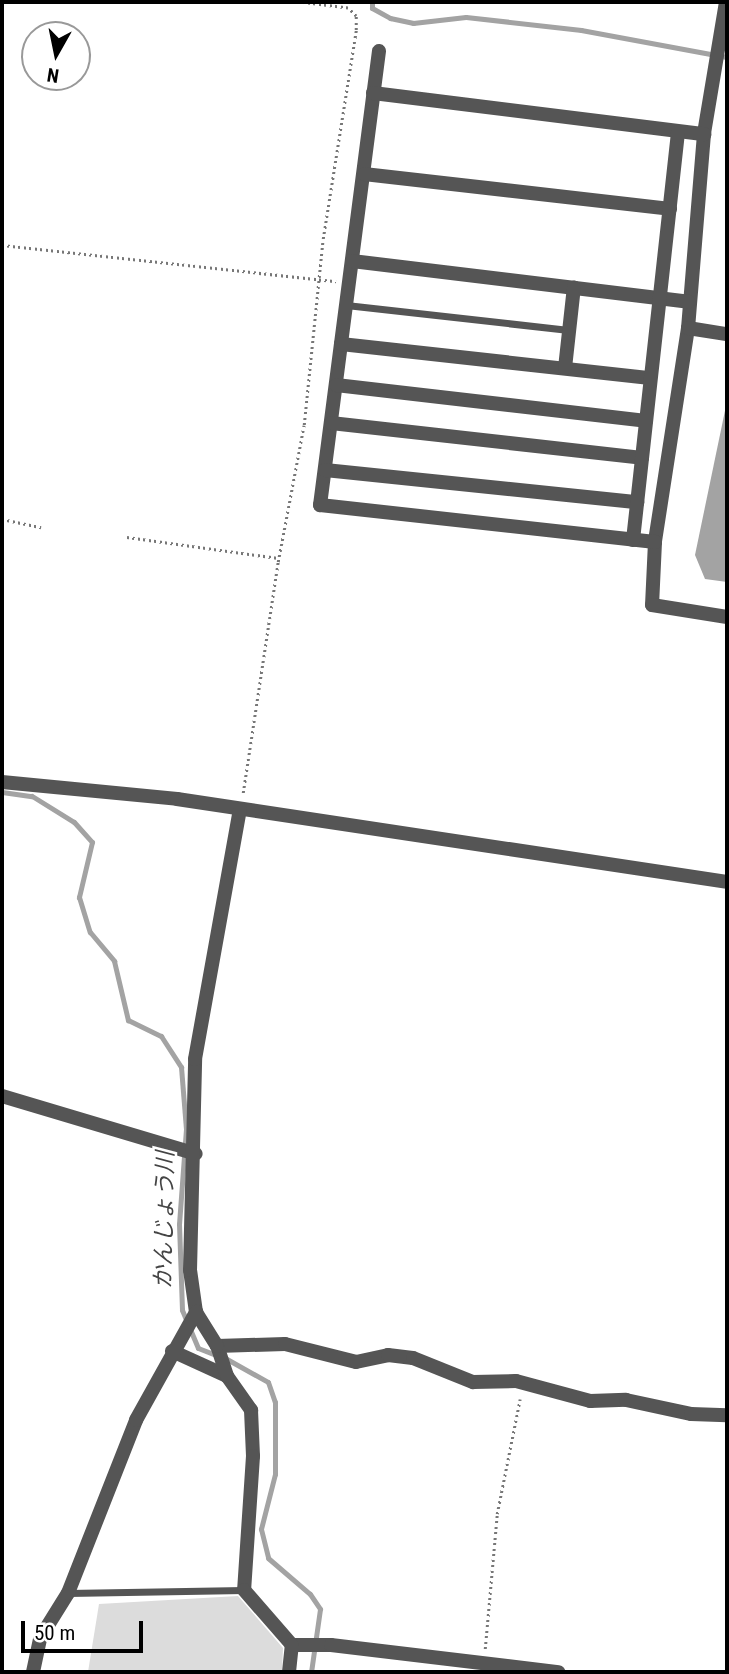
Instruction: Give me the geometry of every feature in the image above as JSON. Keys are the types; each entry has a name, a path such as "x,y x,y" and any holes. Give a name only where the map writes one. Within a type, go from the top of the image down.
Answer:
{"street":[{"path":"726,2 704,134 688,328 655,542 652,605 727,617"},
{"path":"379,51 320,505 655,542"},
{"path":"373,93 704,134"},
{"path":"633,540 678,132"},
{"path":"364,174 670,209"},
{"path":"352,261 689,302"},
{"path":"565,368 574,288"},
{"path":"688,328 727,334"},
{"path":"341,344 650,378"},
{"path":"336,386 646,421"},
{"path":"331,423 642,458"},
{"path":"325,470 637,502"},
{"path":"2,782 240,810 727,882"},
{"path":"240,810 195,1059 196,1154 190,1270 196,1312 217,1346 227,1376 251,1410 253,1456 244,1590 292,1645 484,1662 558,1672"},
{"path":"2,1096 196,1154"},
{"path":"33,1672 40,1638 68,1593 136,1420 196,1312"},
{"path":"217,1346 285,1344 356,1362 388,1355 413,1358 473,1382 523,1382 590,1401 626,1400 691,1414 727,1415"},
{"path":"172,1351 227,1376"},
{"path":"289,1672 292,1645"}],"lane":[{"path":"346,305 569,330"},
{"path":"68,1593 244,1590"}],"path":[{"path":"240,810 279,558 304,425 319,278 356,16 348,8 299,2"},
{"path":"2,245 349,283"},
{"path":"2,519 41,527"},
{"path":"127,537 279,558"},
{"path":"484,1662 497,1514 523,1382"}],"shaded area":[{"path":"727,401 727,582 705,579 695,555"},
{"path":"238,1596 283,1648 282,1672 88,1672 99,1604"}],"waterway":[{"path":"372,2 372,8 390,18 413,23 466,17 581,30 727,57"},
{"name":"かんじょう川","path":"2,792 32,796 74,822 92,842 79,897 90,932 114,961 128,1020 161,1036 181,1067 186,1129 179,1224 182,1310 198,1348 216,1355"},
{"name":"かんじょう川","path":"225,1358 268,1382 275,1402 275,1474 261,1529 268,1558 310,1594 320,1609 311,1672"}]}
